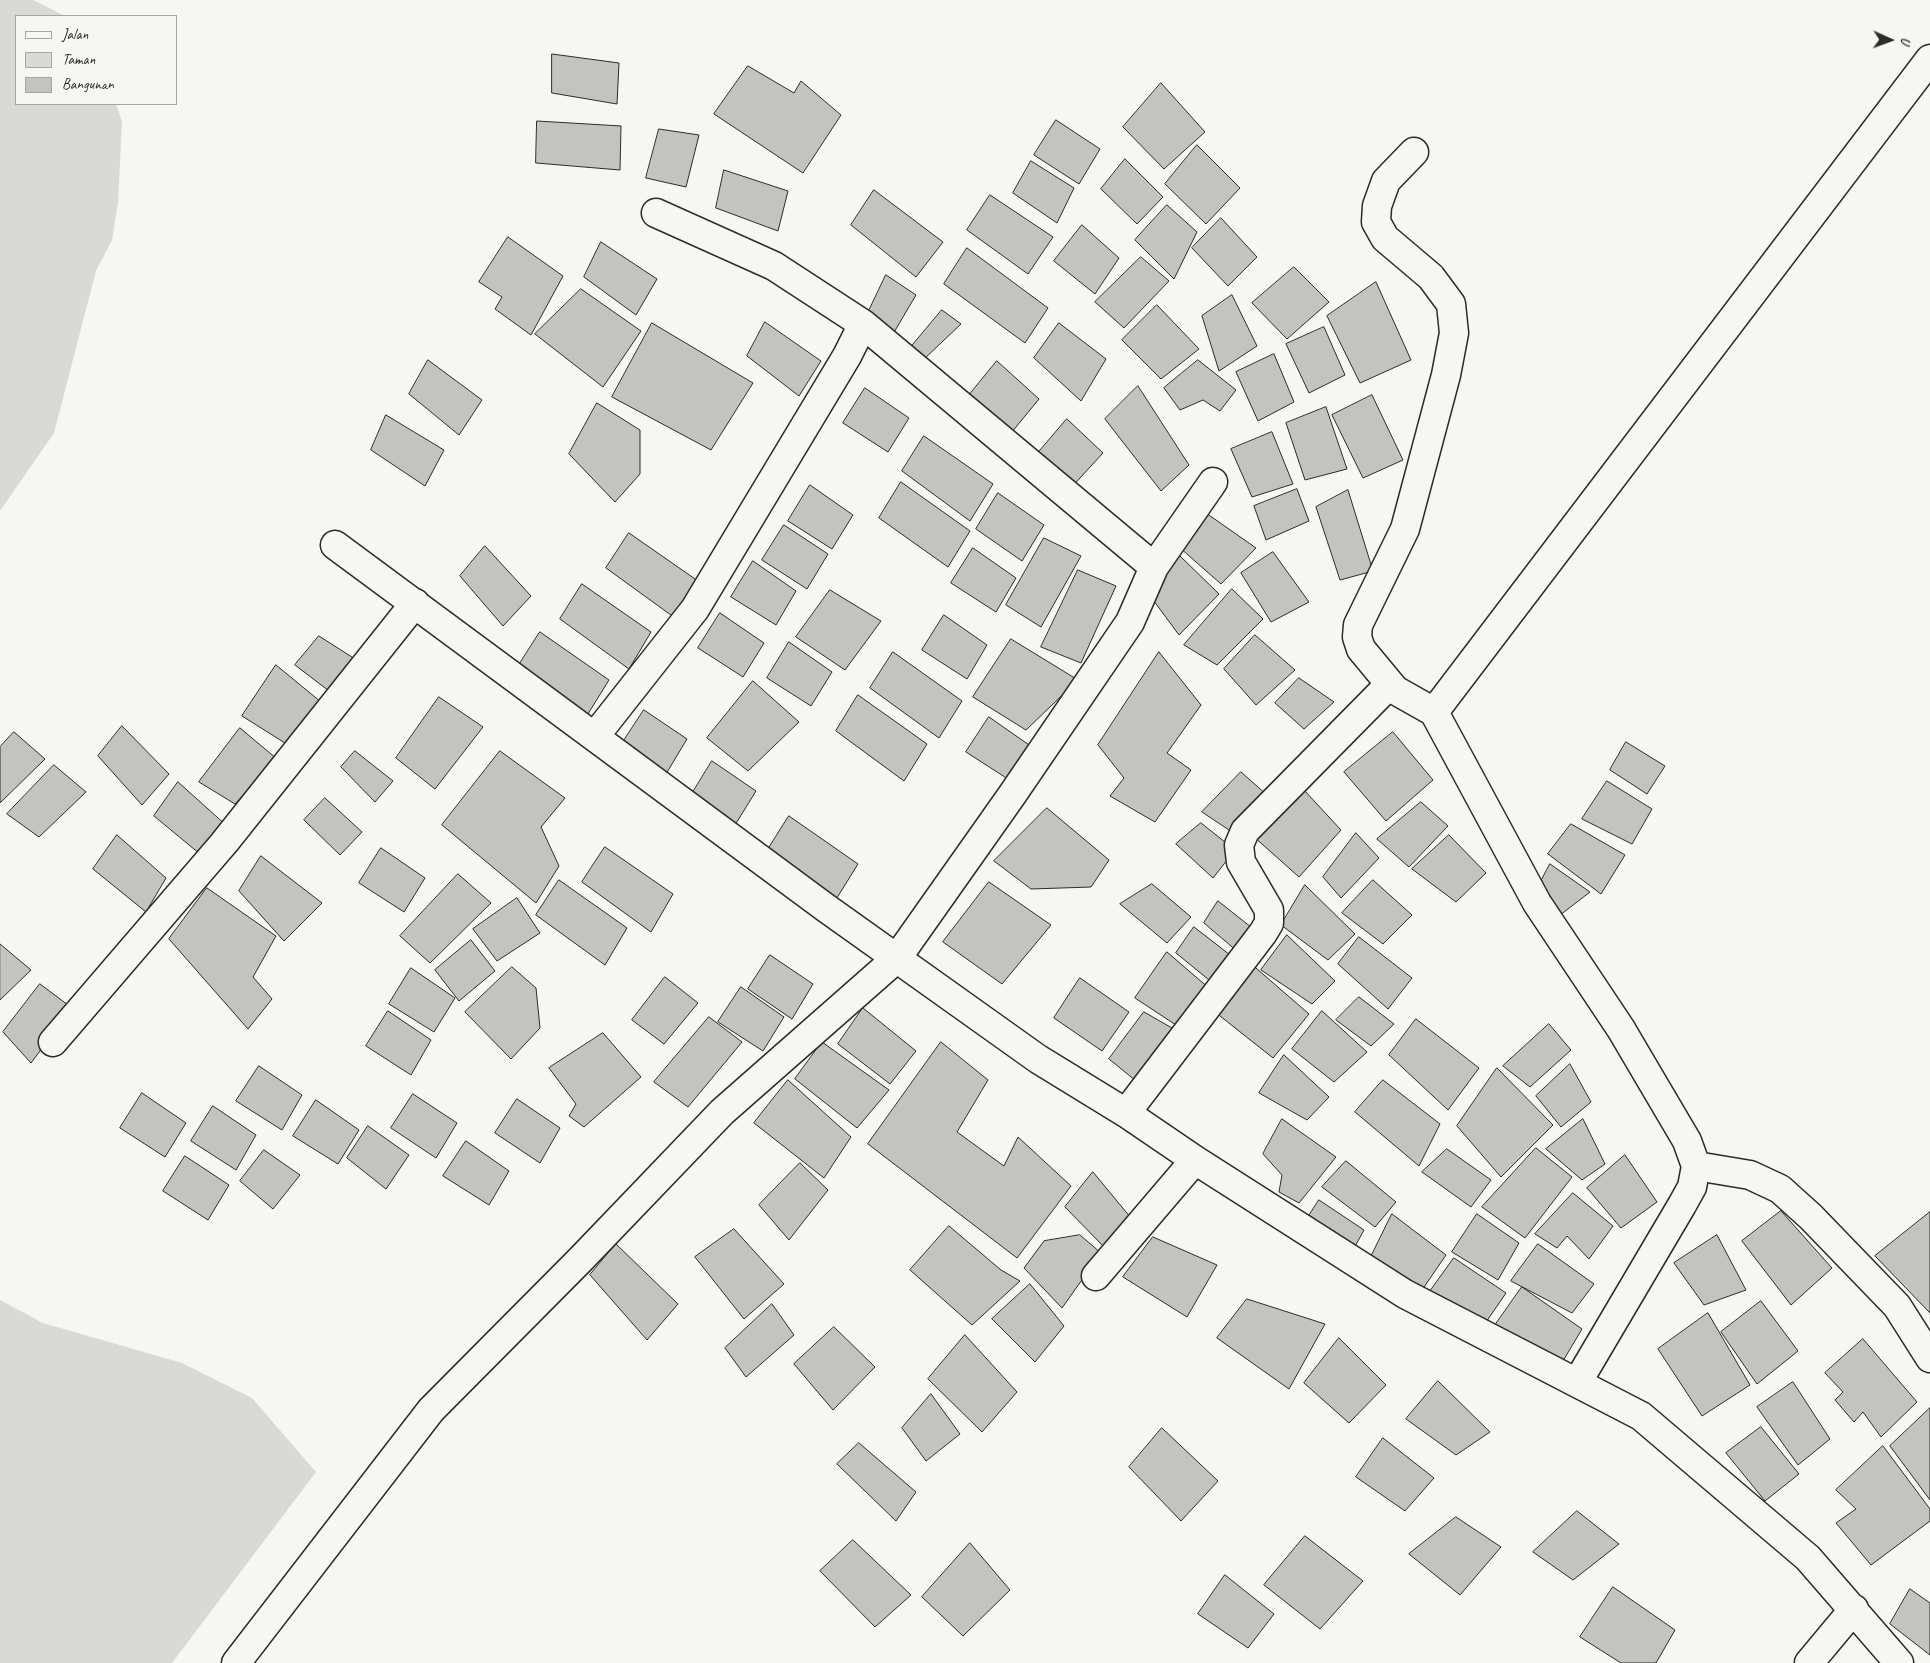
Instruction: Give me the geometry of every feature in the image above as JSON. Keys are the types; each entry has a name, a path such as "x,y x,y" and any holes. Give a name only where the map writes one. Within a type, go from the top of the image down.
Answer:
{"street":[{"path":"1434,712 1930,59"},
{"path":"1414,152 1386,181 1377,206 1376,222 1385,238 1431,276 1451,304 1454,333 1446,375 1404,529 1358,624 1357,637 1361,649 1395,690 1434,712 1537,903 1621,1029 1687,1141 1696,1166 1692,1187 1577,1383"},
{"path":"656,212 774,266 863,324 1154,567"},
{"path":"595,736 695,609 842,365 863,324"},
{"path":"236,1663 431,1410 589,1251 722,1112 896,958 1012,795 1130,622 1154,567 1213,482"},
{"path":"335,545 826,908 1038,1059 1126,1113 1195,1160 1406,1294 1641,1416 1808,1558 1900,1663"},
{"path":"53,1042 224,843 415,603"},
{"path":"1126,1113 1262,934 1269,922 1269,910 1241,862 1239,845 1245,831 1390,684"},
{"path":"1096,1276 1195,1160"},
{"path":"1696,1166 1750,1175 1780,1189 1811,1217 1897,1306 1930,1358"},
{"path":"1809,1663 1854,1609"}],"green space":[{"path":"0,0 33,0 63,15 15,15 15,105 116,105 122,122 118,203 112,240 96,271 54,433 0,511"},
{"path":"0,1300 43,1323 182,1363 252,1398 316,1472 172,1663 0,1663"}],"building":[{"path":"552,54 619,63 617,104 552,93"},
{"path":"748,66 794,93 801,81 841,115 803,173 714,114"},
{"path":"1161,83 1205,132 1164,169 1123,127"},
{"path":"1056,120 1100,149 1079,184 1034,155"},
{"path":"537,121 621,126 620,170 536,163"},
{"path":"659,129 699,135 686,187 646,178"},
{"path":"1197,145 1240,188 1206,224 1165,184"},
{"path":"1125,159 1163,197 1137,224 1101,189"},
{"path":"1031,161 1074,188 1057,223 1013,193"},
{"path":"724,170 788,191 778,231 716,208"},
{"path":"874,190 943,242 916,277 851,225"},
{"path":"990,195 1053,237 1028,274 967,230"},
{"path":"1167,205 1197,232 1174,279 1135,240"},
{"path":"1221,218 1257,257 1228,286 1192,248"},
{"path":"1082,225 1119,258 1095,294 1054,261"},
{"path":"508,237 563,276 531,335 495,309 502,297 479,282"},
{"path":"601,242 657,279 636,315 584,277"},
{"path":"967,248 1048,308 1025,343 944,284"},
{"path":"1141,257 1169,281 1124,328 1095,302"},
{"path":"1294,267 1329,302 1287,339 1252,303"},
{"path":"886,275 916,295 893,334 866,317"},
{"path":"1376,282 1411,360 1360,383 1327,316"},
{"path":"581,289 641,331 603,387 535,334"},
{"path":"1232,295 1257,346 1219,371 1202,316"},
{"path":"1157,305 1199,349 1161,379 1122,340"},
{"path":"942,310 961,324 923,360 911,347"},
{"path":"765,322 821,361 799,396 747,356"},
{"path":"652,323 753,383 711,450 612,397"},
{"path":"1059,323 1106,359 1081,401 1034,358"},
{"path":"1324,327 1345,375 1309,393 1286,344"},
{"path":"1274,354 1294,402 1258,421 1236,372"},
{"path":"428,360 482,400 459,435 409,394"},
{"path":"1198,360 1236,390 1220,411 1203,400 1180,410 1164,388"},
{"path":"997,361 1039,399 1007,438 966,399"},
{"path":"1138,386 1189,465 1161,491 1105,419"},
{"path":"865,388 909,418 888,452 843,423"},
{"path":"1372,395 1403,460 1363,478 1332,415"},
{"path":"597,403 640,430 640,474 615,502 569,454"},
{"path":"1326,407 1347,469 1305,480 1286,423"},
{"path":"386,415 444,450 425,486 371,450"},
{"path":"1067,419 1103,453 1068,491 1032,460"},
{"path":"1272,432 1293,484 1252,497 1231,449"},
{"path":"924,436 993,484 970,521 902,471"},
{"path":"901,482 970,531 948,567 879,518"},
{"path":"810,485 853,515 832,549 788,521"},
{"path":"1297,489 1309,521 1266,540 1254,506"},
{"path":"1348,490 1373,571 1340,580 1316,507"},
{"path":"998,493 1044,525 1022,561 976,529"},
{"path":"1206,513 1256,548 1221,584 1179,547"},
{"path":"784,525 828,554 807,589 762,560"},
{"path":"629,533 698,581 675,618 606,568"},
{"path":"1044,538 1081,556 1041,627 1006,605"},
{"path":"485,546 531,596 503,626 460,576"},
{"path":"973,548 1016,578 996,612 951,583"},
{"path":"1273,552 1309,602 1271,622 1241,573"},
{"path":"1178,554 1219,594 1179,635 1148,593"},
{"path":"753,561 796,591 776,625 731,597"},
{"path":"1078,570 1116,586 1081,663 1041,647"},
{"path":"582,584 651,632 629,669 560,619"},
{"path":"1232,589 1263,619 1217,665 1184,645"},
{"path":"830,590 881,621 845,670 796,637"},
{"path":"720,613 764,643 743,677 698,648"},
{"path":"944,615 987,645 967,679 922,650"},
{"path":"540,632 609,680 586,717 517,668"},
{"path":"1255,635 1295,670 1256,705 1224,669"},
{"path":"319,636 355,659 329,691 295,665"},
{"path":"1011,639 1078,680 1026,730 973,697"},
{"path":"789,642 832,672 811,706 767,678"},
{"path":"893,652 962,701 939,738 870,688"},
{"path":"1159,652 1201,705 1167,753 1191,770 1155,822 1110,796 1124,778 1098,745"},
{"path":"276,665 321,702 285,743 242,716"},
{"path":"1299,678 1334,702 1304,729 1275,703"},
{"path":"753,681 799,722 748,771 707,738"},
{"path":"858,695 927,744 904,781 836,731"},
{"path":"439,697 483,727 435,789 396,758"},
{"path":"644,710 687,739 666,774 621,745"},
{"path":"989,717 1032,747 1011,781 966,752"},
{"path":"122,726 169,774 142,805 98,756"},
{"path":"240,728 277,759 235,804 199,782"},
{"path":"14,732 45,759 0,803 0,747"},
{"path":"1393,732 1433,780 1386,821 1344,772"},
{"path":"1626,742 1665,766 1647,794 1610,770"},
{"path":"355,751 393,781 375,802 341,767"},
{"path":"500,751 565,798 541,827 559,866 536,903 442,825"},
{"path":"712,761 756,791 735,825 690,797"},
{"path":"54,765 86,792 39,837 7,814"},
{"path":"1241,772 1267,795 1232,832 1202,812"},
{"path":"1607,781 1652,809 1632,844 1582,819"},
{"path":"178,782 227,826 206,859 154,816"},
{"path":"1304,790 1341,830 1299,877 1253,836"},
{"path":"325,798 362,832 340,855 304,820"},
{"path":"1421,802 1448,826 1409,867 1377,839"},
{"path":"1047,808 1109,860 1091,887 1031,889 994,861"},
{"path":"789,816 858,864 835,901 767,851"},
{"path":"1201,823 1235,850 1213,878 1176,844"},
{"path":"1571,824 1625,855 1601,894 1548,854"},
{"path":"1356,833 1379,858 1341,898 1323,877"},
{"path":"117,835 166,878 146,912 93,869"},
{"path":"1449,835 1486,873 1456,902 1412,869"},
{"path":"605,847 673,894 651,932 582,882"},
{"path":"381,848 425,878 404,912 359,883"},
{"path":"261,856 322,903 284,941 239,891"},
{"path":"1550,864 1590,892 1555,919 1538,887"},
{"path":"458,874 491,903 430,963 400,936"},
{"path":"559,880 627,928 605,965 536,915"},
{"path":"1373,880 1412,915 1383,944 1342,913"},
{"path":"989,882 1051,925 1002,984 943,942"},
{"path":"1152,884 1191,917 1167,943 1120,904"},
{"path":"1305,885 1355,934 1328,960 1281,925"},
{"path":"207,888 276,936 253,977 272,999 248,1029 169,939"},
{"path":"517,898 540,933 497,961 473,929"},
{"path":"1218,901 1256,931 1238,952 1204,923"},
{"path":"1194,927 1234,958 1214,984 1176,953"},
{"path":"1287,935 1335,981 1312,1004 1261,970"},
{"path":"1359,937 1412,978 1388,1009 1338,964"},
{"path":"471,940 495,971 459,1001 435,970"},
{"path":"0,944 31,970 0,1000"},
{"path":"1167,952 1210,989 1182,1029 1135,998"},
{"path":"770,955 813,984 792,1019 748,989"},
{"path":"1249,962 1309,1014 1273,1058 1215,1012"},
{"path":"512,967 536,988 540,1028 511,1059 465,1012"},
{"path":"411,968 455,998 434,1032 389,1004"},
{"path":"665,977 698,1003 664,1044 632,1020"},
{"path":"1080,978 1129,1012 1102,1051 1054,1018"},
{"path":"40,984 72,1008 31,1063 3,1032"},
{"path":"741,987 784,1017 763,1051 718,1022"},
{"path":"1359,997 1394,1024 1371,1046 1336,1020"},
{"path":"863,1008 916,1051 890,1084 838,1044"},
{"path":"388,1011 431,1040 411,1075 366,1046"},
{"path":"1322,1011 1367,1052 1334,1082 1292,1049"},
{"path":"1144,1012 1179,1032 1141,1085 1109,1059"},
{"path":"709,1017 742,1042 688,1107 654,1082"},
{"path":"1416,1019 1479,1068 1448,1110 1389,1055"},
{"path":"1549,1024 1571,1050 1530,1087 1503,1066"},
{"path":"603,1033 641,1077 584,1127 569,1116 576,1104 549,1068"},
{"path":"822,1042 889,1090 857,1128 795,1079"},
{"path":"941,1042 988,1080 957,1132 1004,1166 1018,1137 1071,1186 1017,1258 868,1144"},
{"path":"1284,1055 1329,1097 1307,1120 1259,1093"},
{"path":"1570,1064 1591,1102 1561,1127 1536,1096"},
{"path":"259,1066 302,1095 282,1130 236,1101"},
{"path":"1497,1068 1553,1125 1501,1177 1457,1126"},
{"path":"788,1080 851,1137 824,1178 754,1123"},
{"path":"1383,1080 1440,1124 1419,1166 1355,1112"},
{"path":"142,1093 186,1123 165,1157 120,1128"},
{"path":"413,1094 457,1123 436,1158 391,1128"},
{"path":"517,1099 560,1128 540,1163 495,1133"},
{"path":"316,1100 359,1130 338,1164 293,1136"},
{"path":"213,1106 256,1135 236,1170 191,1141"},
{"path":"1282,1119 1336,1157 1299,1203 1279,1192 1282,1175 1263,1154"},
{"path":"1583,1119 1605,1164 1582,1180 1546,1149"},
{"path":"368,1126 409,1155 386,1189 347,1158"},
{"path":"466,1141 509,1171 489,1205 443,1176"},
{"path":"1536,1148 1572,1177 1525,1238 1482,1207"},
{"path":"1447,1149 1491,1180 1471,1207 1422,1172"},
{"path":"264,1150 300,1175 273,1209 240,1181"},
{"path":"1625,1155 1657,1202 1621,1228 1587,1188"},
{"path":"185,1156 229,1185 208,1220 163,1191"},
{"path":"1346,1161 1396,1202 1375,1227 1322,1187"},
{"path":"800,1163 828,1190 789,1240 759,1205"},
{"path":"1093,1172 1131,1218 1107,1250 1065,1207"},
{"path":"1573,1193 1613,1226 1589,1259 1567,1236 1557,1248 1535,1234"},
{"path":"1319,1200 1364,1230 1353,1250 1305,1222"},
{"path":"1781,1211 1832,1268 1791,1305 1742,1241"},
{"path":"1930,1212 1930,1313 1875,1256"},
{"path":"1392,1214 1446,1255 1420,1293 1369,1261"},
{"path":"1477,1214 1519,1243 1498,1280 1452,1252"},
{"path":"949,1226 1001,1270 1020,1281 972,1325 910,1270"},
{"path":"734,1229 784,1284 744,1319 695,1257"},
{"path":"1080,1235 1101,1253 1062,1308 1024,1268 1044,1241"},
{"path":"1717,1235 1746,1290 1704,1305 1674,1263"},
{"path":"1153,1237 1217,1265 1187,1317 1123,1277"},
{"path":"616,1244 678,1304 647,1340 590,1275"},
{"path":"1538,1244 1594,1284 1572,1313 1511,1281"},
{"path":"1454,1258 1506,1293 1482,1328 1426,1297"},
{"path":"1030,1284 1064,1326 1035,1362 992,1319"},
{"path":"1522,1287 1582,1329 1560,1366 1491,1331"},
{"path":"1247,1299 1325,1324 1289,1389 1217,1338"},
{"path":"1761,1301 1798,1351 1757,1384 1721,1332"},
{"path":"772,1304 794,1335 746,1377 725,1348"},
{"path":"1708,1313 1750,1385 1702,1416 1658,1349"},
{"path":"834,1327 875,1367 833,1410 794,1364"},
{"path":"965,1335 1017,1392 982,1432 928,1379"},
{"path":"1339,1338 1386,1385 1349,1423 1304,1383"},
{"path":"1863,1339 1917,1402 1881,1437 1863,1412 1854,1422 1835,1400 1843,1392 1825,1373"},
{"path":"1438,1381 1490,1432 1456,1455 1406,1419"},
{"path":"1793,1382 1830,1439 1798,1465 1757,1407"},
{"path":"931,1394 960,1434 926,1461 902,1428"},
{"path":"1930,1408 1930,1500 1890,1446"},
{"path":"1761,1427 1799,1474 1765,1501 1726,1453"},
{"path":"1162,1428 1218,1481 1181,1521 1129,1467"},
{"path":"1383,1438 1434,1478 1405,1511 1356,1477"},
{"path":"859,1443 916,1492 896,1521 837,1464"},
{"path":"1883,1446 1930,1509 1930,1521 1871,1565 1836,1523 1856,1509 1836,1490"},
{"path":"1577,1511 1619,1544 1573,1580 1533,1552"},
{"path":"1456,1517 1501,1547 1460,1595 1409,1554"},
{"path":"1305,1536 1363,1581 1320,1629 1264,1585"},
{"path":"853,1540 911,1595 875,1627 820,1571"},
{"path":"970,1543 1010,1590 963,1636 922,1597"},
{"path":"1225,1575 1274,1614 1248,1648 1198,1614"},
{"path":"1613,1587 1675,1630 1656,1663 1621,1663 1580,1637"},
{"path":"1910,1589 1930,1603 1930,1655 1890,1624"}]}
